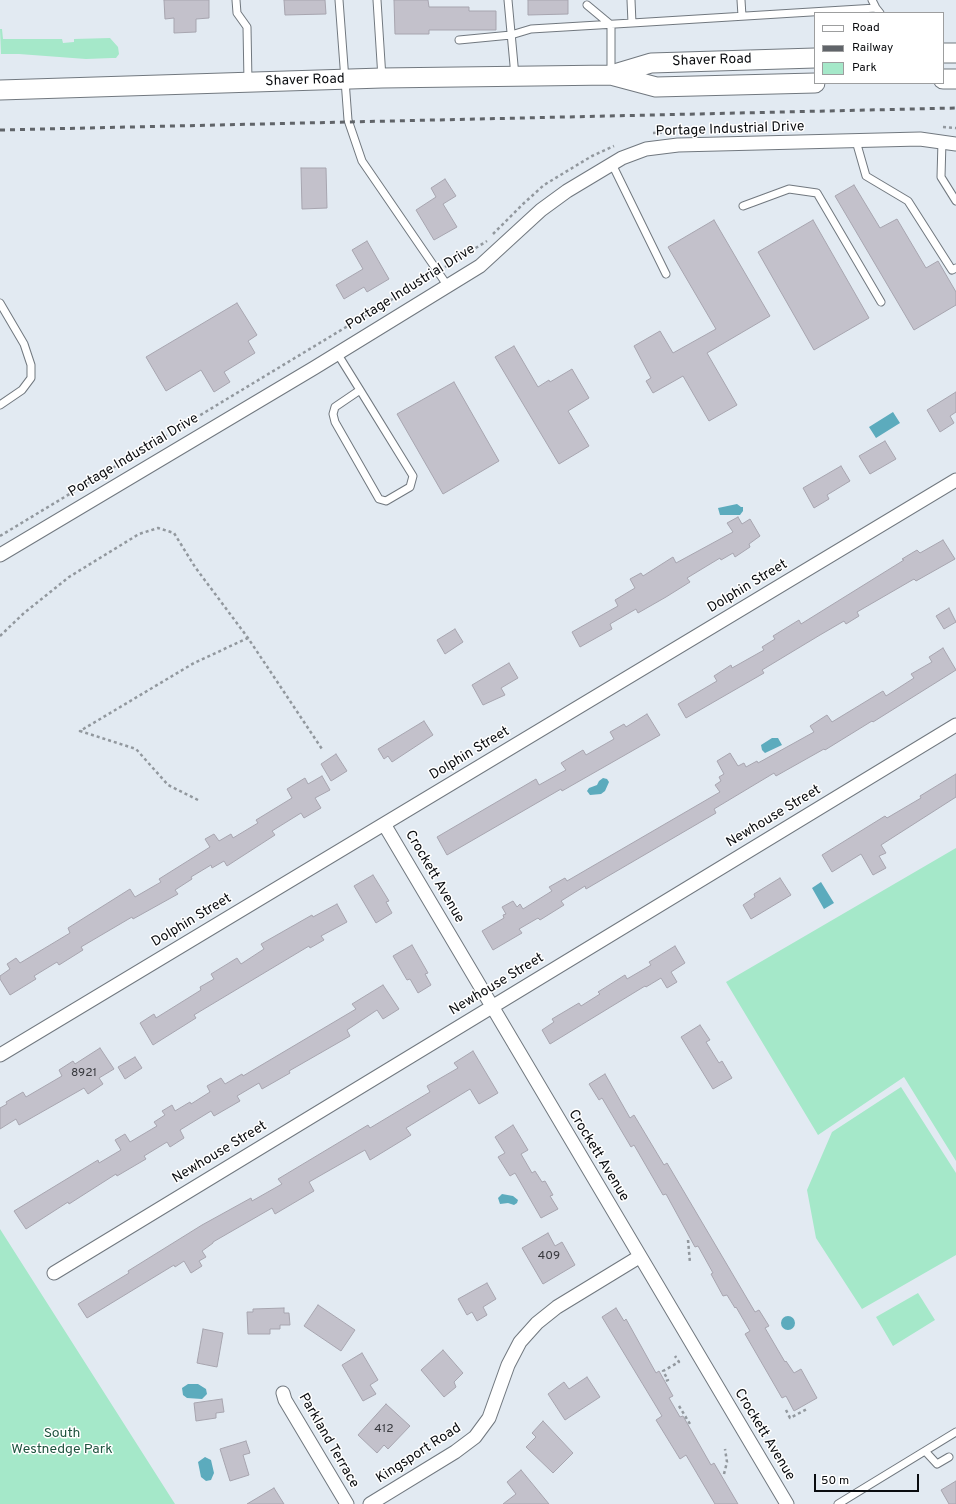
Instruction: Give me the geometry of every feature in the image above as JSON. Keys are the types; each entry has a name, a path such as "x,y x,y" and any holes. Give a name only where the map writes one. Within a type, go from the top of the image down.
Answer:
{"main road":[{"path":"944,53 956,53"},
{"name":"Shaver Road","path":"0,90 382,78 611,75 651,63 814,58"},
{"name":"Shaver Road","path":"611,75 656,87 814,83"},
{"path":"944,79 956,79"}],"street":[{"name":"Portage Industrial Drive","path":"0,555 480,266 541,210 567,191 622,158 646,149 678,145 920,138 956,144"},
{"name":"Dolphin Street","path":"0,1055 956,480"},
{"name":"Newhouse Street","path":"54,1273 956,725"},
{"name":"Crockett Avenue","path":"384,824 639,1257 787,1504"},
{"name":"Kingsport Road","path":"370,1504 450,1456 474,1437 489,1418 508,1365 520,1342 537,1323 557,1307 639,1257"},
{"name":"Parkland Terrace","path":"283,1393 285,1400 347,1504"}],"lane":[{"path":"236,0 237,13 247,27 248,82"},
{"path":"339,0 348,120 362,161 447,286"},
{"path":"376,0 382,78"},
{"path":"508,0 515,77"},
{"path":"631,0 632,23"},
{"path":"741,0 742,16"},
{"path":"833,12 878,10 872,0"},
{"path":"587,6 611,24"},
{"path":"458,40 511,35 531,30 814,13"},
{"path":"611,24 611,75"},
{"path":"856,141 866,176 908,201 952,270 956,268"},
{"path":"942,141 941,177 956,201"},
{"path":"612,164 666,274"},
{"path":"743,206 789,189 817,194 881,302"},
{"path":"0,303 24,344 31,365 31,378 22,390 0,405"},
{"path":"337,353 360,390 413,476 410,487 386,501 379,499 335,422 333,414 335,406 360,390"},
{"path":"838,1504 956,1432"},
{"path":"925,1451 938,1464 949,1457"}],"path":[{"path":"0,636 24,613 68,577 139,534 158,528 174,533 195,567 248,638 322,749"},
{"path":"198,800 168,785 136,750 80,731 194,664 248,638"},
{"path":"688,1240 690,1263"},
{"path":"666,1381 668,1380 663,1371 679,1362 675,1356"},
{"path":"679,1406 690,1424"},
{"path":"786,1410 790,1418 807,1409"},
{"path":"724,1474 727,1462 726,1449"}],"green space":[{"path":"0,29 2,29 3,39 62,39 63,43 74,42 74,39 110,38 118,47 119,54 116,58 86,59 1,54"},
{"path":"956,848 956,1161 904,1077 818,1135 726,982"},
{"path":"901,1087 956,1173 956,1255 862,1309 816,1238 807,1190 832,1132"},
{"name":"South Westnedge Park","path":"0,1229 175,1504 0,1504"},
{"path":"918,1293 935,1320 893,1346 876,1317"}],"water":[{"path":"893,412 900,423 876,438 869,427"},
{"path":"737,504 743,507 743,511 740,515 720,515 718,508"},
{"path":"772,738 778,738 782,745 765,753 762,750 761,745"},
{"path":"603,778 607,779 609,782 605,791 601,794 590,795 587,791 589,788 597,785"},
{"path":"821,882 834,903 824,909 812,888"},
{"path":"502,1194 513,1196 518,1200 517,1203 514,1205 508,1203 500,1204 498,1198"},
{"path":"785,1316 791,1316 795,1320 795,1326 791,1330 785,1330 781,1326 781,1320"},
{"path":"188,1384 198,1384 206,1389 207,1394 202,1399 187,1398 183,1395 182,1388"},
{"path":"205,1457 211,1460 214,1473 211,1480 206,1481 201,1477 198,1462"}],"building":[{"path":"164,0 209,0 209,18 196,19 196,32 174,33 174,18 165,19"},
{"path":"284,0 325,0 326,14 285,15"},
{"path":"394,0 428,0 429,7 469,7 469,11 496,11 496,30 429,30 429,34 395,34"},
{"path":"528,0 568,0 568,14 528,15"},
{"path":"301,168 326,168 327,208 302,209"},
{"path":"445,179 456,196 443,204 457,227 434,240 416,210 436,197 431,188"},
{"path":"854,185 880,228 897,219 926,268 938,261 956,292 956,305 914,330 835,196"},
{"path":"714,220 770,316 707,353 737,405 709,421 683,376 653,393 646,381 651,378 634,346 660,331 673,353 716,329 668,247"},
{"path":"813,220 869,318 814,350 758,252"},
{"path":"367,241 389,279 367,292 364,287 344,299 336,285 363,269 352,250"},
{"path":"237,303 257,335 248,341 255,353 224,372 230,382 214,392 201,370 166,391 146,357"},
{"path":"514,346 538,387 572,369 589,398 568,411 589,446 559,464 495,357"},
{"path":"454,382 499,461 443,494 397,414"},
{"path":"956,392 956,412 950,416 954,423 940,432 927,410"},
{"path":"885,441 896,459 870,474 859,456"},
{"path":"841,466 850,481 827,495 829,499 814,508 803,488"},
{"path":"738,517 742,524 750,519 760,536 749,544 750,547 735,557 733,553 721,560 720,558 687,578 690,582 638,613 636,609 610,624 612,629 580,647 572,632 618,606 615,600 635,588 630,579 641,573 643,576 673,557 676,563 733,532 727,523"},
{"path":"943,540 955,559 916,581 914,579 857,612 859,616 846,624 844,621 820,635 762,670 764,673 686,718 678,704 717,681 714,676 731,665 732,668 764,650 762,647 775,639 773,636 799,620 801,624 904,560 902,559 917,550 920,553"},
{"path":"949,608 956,622 944,629 936,616"},
{"path":"455,629 463,642 445,654 437,640"},
{"path":"943,648 956,670 825,750 824,749 776,776 774,773 714,809 716,813 586,889 585,886 561,901 564,905 540,920 538,918 519,929 522,933 493,950 482,931 504,918 503,915 506,914 502,907 513,901 517,907 520,904 523,909 552,891 549,887 565,878 567,881 720,792 715,785 721,781 719,777 724,774 717,761 730,753 738,766 744,763 746,767 757,761 758,763 814,732 810,726 827,715 832,722 883,691 886,696 914,678 911,674 932,662 929,657"},
{"path":"509,663 518,678 501,688 505,695 483,705 472,685"},
{"path":"647,714 660,735 562,791 561,789 447,855 437,837 536,779 539,785 566,770 561,763 583,750 586,755 614,739 610,732 624,724 626,727"},
{"path":"424,721 433,735 392,762 388,756 384,759 378,749"},
{"path":"336,754 347,771 331,781 321,764"},
{"path":"956,774 956,797 881,845 886,853 879,856 886,868 873,875 861,854 832,872 822,855 885,816 887,818 921,798 920,796"},
{"path":"322,776 330,790 315,798 321,808 304,818 301,813 272,831 275,835 227,866 224,861 212,868 211,865 191,877 192,879 175,890 178,894 133,919 132,917 81,947 83,950 59,965 57,962 34,976 36,979 10,995 0,979 0,976 10,969 7,964 16,958 20,963 70,933 68,928 130,889 135,897 161,882 159,879 210,847 205,839 214,834 219,841 231,834 233,838 258,823 256,820 292,798 287,789 305,778 308,784"},
{"path":"373,875 389,901 386,902 392,913 376,923 354,886"},
{"path":"780,878 791,895 751,919 743,905 755,897 754,894"},
{"path":"337,904 347,922 321,936 324,940 310,948 309,946 194,1015 196,1018 153,1045 140,1023 154,1014 156,1018 201,990 200,987 214,979 211,974 237,958 241,964 264,949 261,944 312,915 313,917"},
{"path":"412,945 428,973 425,974 431,985 418,993 410,979 407,980 393,956"},
{"path":"675,946 685,963 671,972 677,982 667,988 661,978 646,987 645,986 550,1044 542,1030 554,1022 552,1019 579,1003 581,1006 600,994 598,992 625,975 627,979 651,965 649,962"},
{"path":"383,985 399,1009 383,1019 377,1010 347,1030 350,1036 289,1071 290,1073 262,1089 259,1083 237,1096 240,1101 214,1116 211,1111 180,1130 184,1138 170,1147 167,1142 144,1156 146,1159 117,1176 116,1174 69,1204 68,1202 26,1229 14,1211 98,1160 99,1163 121,1150 115,1140 125,1134 130,1142 157,1126 154,1122 165,1115 162,1111 172,1105 175,1111 190,1102 191,1104 210,1092 207,1086 221,1078 225,1084 242,1074 243,1076 356,1009 352,1004"},
{"path":"700,1025 710,1040 706,1042 719,1063 722,1061 732,1078 713,1089 681,1037"},
{"path":"100,1048 114,1069 99,1078 103,1084 88,1094 84,1088 19,1125 16,1119 0,1129 0,1108 7,1104 6,1102 23,1092 26,1097 62,1076 59,1070 73,1061 75,1064"},
{"path":"473,1051 498,1093 479,1104 470,1089 406,1128 411,1135 370,1160 365,1150 309,1182 314,1191 275,1214 272,1208 213,1242 202,1251 206,1257 199,1261 202,1266 191,1273 184,1261 175,1267 174,1265 87,1318 78,1304 129,1273 128,1271 202,1225 251,1198 252,1201 282,1184 278,1179 368,1125 370,1128 430,1092 427,1086 458,1068 454,1063"},
{"path":"135,1057 142,1068 125,1079 118,1067"},
{"path":"605,1074 630,1118 634,1115 664,1165 667,1163 755,1312 759,1310 769,1326 765,1328 785,1362 786,1361 794,1373 801,1369 817,1398 794,1411 786,1396 782,1398 745,1334 750,1331 736,1307 735,1308 727,1295 723,1296 711,1274 713,1273 698,1246 695,1247 666,1194 663,1195 634,1145 631,1147 602,1098 599,1100 589,1084"},
{"path":"513,1125 528,1150 521,1154 532,1173 535,1171 542,1182 545,1181 553,1195 550,1196 558,1209 541,1218 515,1173 510,1176 498,1157 505,1153 495,1137"},
{"path":"548,1233 555,1246 562,1242 575,1265 543,1284 522,1248"},
{"path":"487,1283 496,1299 483,1307 487,1315 477,1321 472,1312 467,1315 458,1299"},
{"path":"318,1305 355,1330 341,1351 304,1326"},
{"path":"284,1308 284,1313 289,1313 290,1325 280,1325 280,1329 270,1329 270,1334 248,1334 247,1312 253,1312 253,1309"},
{"path":"616,1308 624,1321 626,1319 656,1373 659,1371 673,1396 669,1398 680,1417 683,1416 711,1465 714,1463 738,1504 715,1504 686,1455 680,1459 656,1420 662,1416 602,1317"},
{"path":"203,1329 223,1333 217,1367 197,1363"},
{"path":"443,1350 463,1373 454,1382 456,1387 444,1397 421,1370"},
{"path":"362,1353 378,1380 370,1385 376,1394 363,1401 342,1365"},
{"path":"587,1377 600,1397 565,1420 548,1394 564,1382 569,1389"},
{"path":"222,1399 224,1412 216,1413 216,1418 196,1421 194,1403"},
{"path":"386,1404 410,1426 388,1449 384,1445 377,1453 358,1435"},
{"path":"543,1421 573,1453 553,1473 526,1447 536,1437 532,1433"},
{"path":"246,1441 250,1453 243,1455 249,1475 230,1481 220,1449"},
{"path":"521,1470 549,1504 503,1504 516,1494 507,1482"},
{"path":"956,1481 956,1504 949,1504 941,1490"},
{"path":"274,1488 284,1504 247,1504"}],"railway":[{"path":"0,130 956,108"}]}
